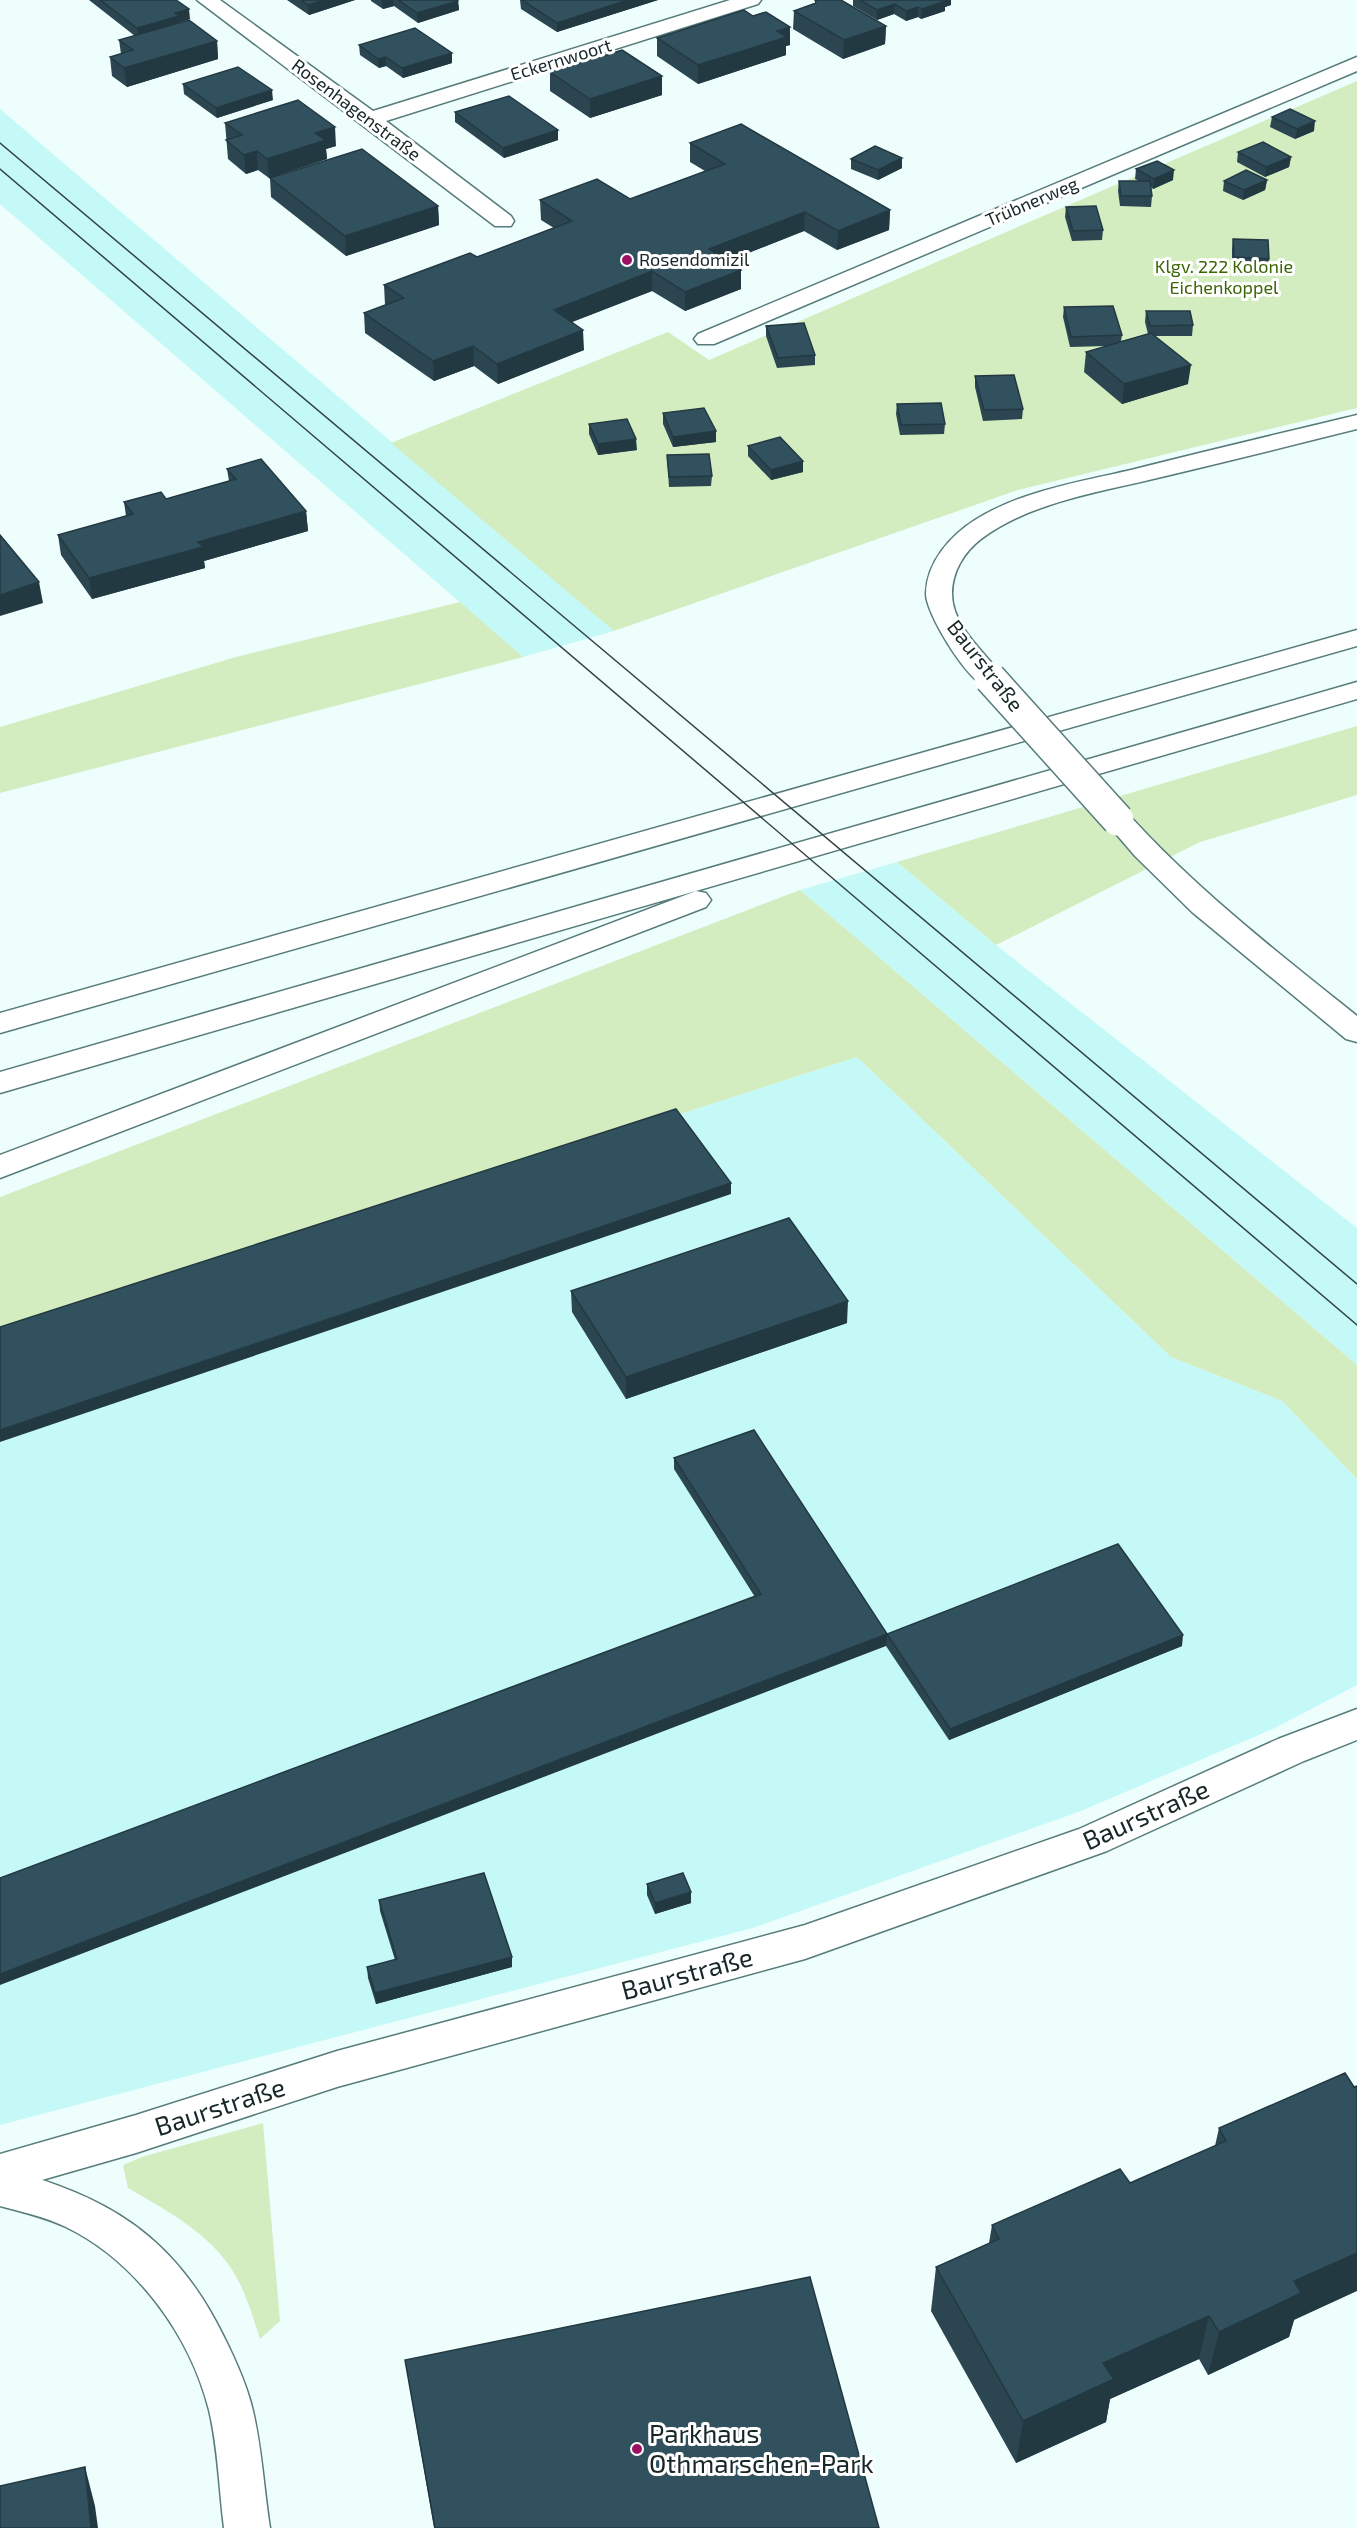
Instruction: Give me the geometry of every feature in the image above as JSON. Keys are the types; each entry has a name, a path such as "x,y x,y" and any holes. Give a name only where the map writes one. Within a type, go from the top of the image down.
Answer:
{"main road":[{"name":"Rosenhagenstraße","path":"207,0 370,119 503,221"},
{"name":"Eckernwoort","path":"370,119 751,0"},
{"name":"Trübnerweg","path":"706,339 1357,63"},
{"name":"Baurstraße","path":"1357,422 1054,496 1012,511 975,532 954,552 944,570 939,588 940,605 957,637 990,678 1174,880 1230,930 1357,1032"},
{"path":"0,1023 710,819 1357,638"},
{"path":"0,1083 936,810 1357,690"},
{"path":"0,1167 936,810"},
{"name":"Baurstraße","path":"0,2173 136,2134 337,2069 805,1942 1093,1840 1291,1750 1357,1724"},
{"path":"0,2187 26,2192 72,2209 117,2234 156,2268 184,2303 210,2350 231,2408 247,2528"}],"shaded area":[{"path":"0,109 614,631 523,657 0,204"},
{"path":"897,862 996,945 1357,1228 1357,1365 800,890"},
{"path":"857,1057 1171,1357 1282,1401 1357,1479 1357,1685 1275,1728 1081,1811 753,1928 0,2125 0,1333"}],"green space":[{"name":"Klgv. 222 Kolonie Eichenkoppel","path":"1357,81 1357,408 1018,490 614,631 391,443 668,332 709,360"},
{"path":"460,602 523,657 0,793 0,727 236,657"},
{"path":"1357,726 1357,795 1200,842 996,945 897,862"},
{"path":"800,890 1357,1365 1357,1479 1282,1401 1171,1357 857,1057 0,1333 0,1197"},
{"path":"263,2123 280,2321 260,2339 249,2305 232,2269 207,2240 192,2228 128,2188 123,2165 142,2157"}],"building":[{"path":"100,0 176,0 189,9 175,13 179,16 137,28"},
{"path":"301,0 324,0 308,5"},
{"path":"398,0 457,0 458,1 417,13"},
{"path":"522,0 628,0 557,23"},
{"path":"815,0 841,0 886,26 844,40 794,11 816,3"},
{"path":"860,0 946,1 922,9 918,7 906,11 895,4 877,10"},
{"path":"744,10 753,16 766,12 790,27 777,31 787,37 698,65 657,38"},
{"path":"189,20 217,41 124,68 110,57 133,50 119,40"},
{"path":"415,28 452,53 402,68 386,57 378,59 359,45"},
{"path":"622,50 662,76 590,99 550,72 571,65 566,63 595,54 600,57"},
{"path":"238,67 272,90 216,108 183,84"},
{"path":"509,96 558,130 503,148 455,112"},
{"path":"298,100 335,127 315,133 326,140 267,159 257,151 244,155 226,140 242,135 225,123"},
{"path":"1290,109 1315,121 1297,129 1272,117"},
{"name":"Rosendomizil","path":"741,124 890,210 838,231 805,212 709,249 741,270 685,292 652,271 554,310 583,330 497,364 473,346 433,361 364,313 404,298 384,285 470,253 477,257 572,221 540,200 597,179 630,199 725,164 690,143"},
{"path":"1263,142 1291,157 1266,167 1238,152"},
{"path":"875,146 902,158 878,170 851,159"},
{"path":"362,149 438,206 345,236 270,178"},
{"path":"1157,161 1174,170 1154,179 1136,169"},
{"path":"1246,170 1267,180 1244,190 1224,181"},
{"path":"1119,181 1150,181 1152,196 1121,196"},
{"path":"1096,206 1103,230 1073,231 1066,207"},
{"path":"1233,239 1268,240 1269,259 1234,257"},
{"path":"1113,306 1122,335 1071,337 1064,307"},
{"path":"1146,311 1190,311 1193,325 1150,326"},
{"path":"804,323 815,355 778,358 766,326"},
{"path":"1151,333 1191,365 1124,384 1086,352"},
{"path":"1014,375 1023,409 984,410 975,376"},
{"path":"941,403 945,424 901,425 897,404"},
{"path":"704,408 716,431 673,437 663,413"},
{"path":"627,419 636,439 598,444 589,424"},
{"path":"780,437 803,461 771,470 748,446"},
{"path":"709,454 712,476 669,477 667,455"},
{"path":"261,459 306,511 198,542 203,547 89,578 58,535 133,514 124,502 161,492 166,499 236,479 227,469"},
{"path":"0,535 39,582 0,595"},
{"path":"676,1109 731,1183 0,1430 0,1327"},
{"path":"789,1218 848,1301 626,1377 571,1291"},
{"path":"754,1430 887,1634 0,1974 0,1878 761,1594 674,1458"},
{"path":"1118,1544 1183,1635 950,1729 887,1634"},
{"path":"484,1873 512,1957 375,1993 367,1967 397,1959 379,1900"},
{"path":"683,1873 691,1892 655,1903 647,1884"},
{"path":"1345,2073 1354,2087 1357,2086 1357,2253 1294,2281 1301,2293 1219,2332 1209,2316 1103,2363 1114,2379 1023,2421 936,2267 999,2239 992,2225 1120,2169 1130,2183 1226,2141 1219,2128"},
{"name":"Parkhaus Othmarschen-Park","path":"810,2277 879,2528 435,2528 405,2360"},
{"path":"85,2467 91,2528 0,2528 0,2486"}],"tram line":[{"path":"0,143 1357,1284"},
{"path":"0,169 1357,1325"}],"place":[{"name":"Rosendomizil","path":"627,260"},
{"name":"Parkhaus Othmarschen-Park","path":"637,2449"}]}
